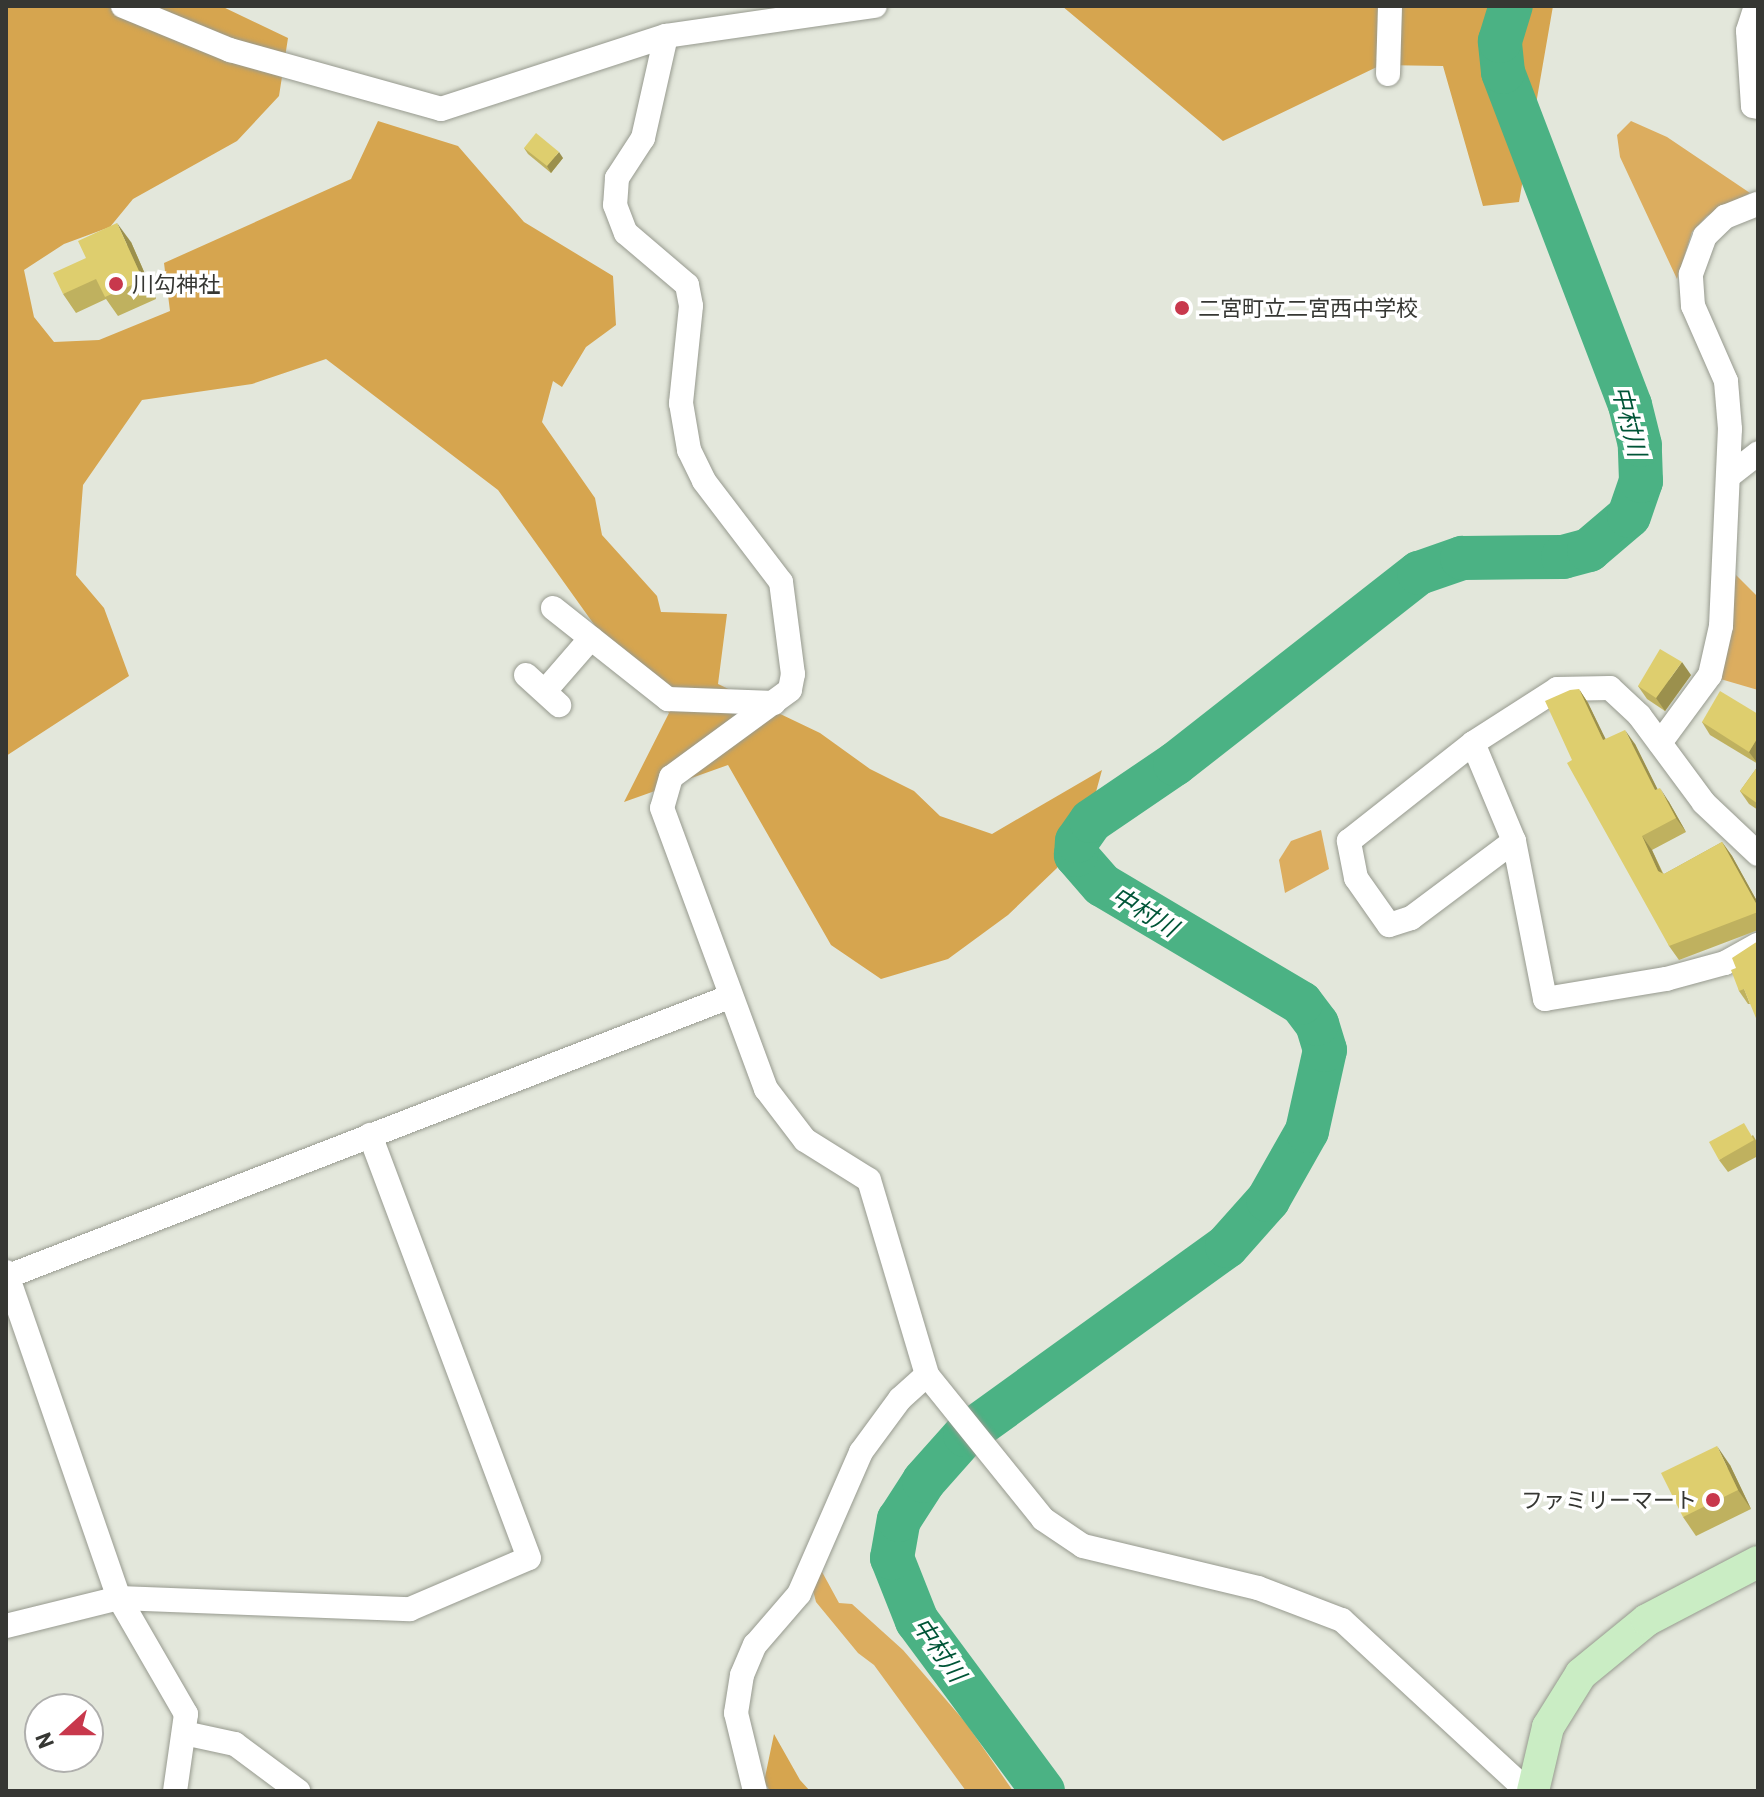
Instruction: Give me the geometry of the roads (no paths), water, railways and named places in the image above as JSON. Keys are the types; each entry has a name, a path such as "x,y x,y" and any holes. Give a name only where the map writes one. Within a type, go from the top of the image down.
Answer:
{"main road":[{"path":"1533,1791 1548,1727 1581,1674 1647,1620 1758,1562"}],"street":[{"path":"123,6 230,50 441,109 666,36 875,6"},
{"path":"1388,74 1390,6"},
{"path":"1756,6 1748,31 1753,106 1758,107"},
{"path":"666,36 643,138 617,178 615,205 626,233 687,285 691,306 681,403 684,430 704,481 781,582 793,674 790,690 671,777 662,796 665,822 766,1089 805,1140 869,1180 931,1383 1043,1519 1083,1546 1258,1588 1342,1620 1527,1791"},
{"path":"1660,743 1710,675 1721,626 1729,476 1726,381 1693,306 1691,274 1705,236 1725,217 1758,204"},
{"path":"1729,476 1758,453"},
{"path":"553,608 668,699 774,703"},
{"path":"526,675 552,698 591,638"},
{"path":"1514,841 1411,918 1389,925 1356,878 1349,841 1473,743 1557,689 1610,688 1660,743 1704,803 1758,854"},
{"path":"1473,743 1514,841 1545,999 1666,979 1725,963 1758,945"},
{"path":"175,1791 186,1714 119,1598 7,1275 729,997"},
{"path":"6,1626 119,1598 410,1609 529,1558 370,1135"},
{"path":"755,1791 736,1713 742,1675 755,1645 799,1594 861,1452 900,1399 931,1383"},
{"path":"184,1733 235,1744 298,1791"}],"waterway":[{"name":"中村川","path":"1043,1791 917,1621 892,1558 899,1520 924,1481 965,1435 1227,1246 1268,1200 1307,1131 1325,1050 1317,1024 1301,1003 1102,885 1076,855 1077,841 1091,821 1175,764 1419,573 1462,558 1563,557 1589,550 1629,516 1641,481 1640,445 1630,405 1503,72 1500,41 1511,6"}],"place":[{"name":"川勾神社","path":"116,284"},
{"name":"二宮町立二宮西中学校","path":"1182,308"},
{"name":"ファミリーマート","path":"1713,1500"}]}
